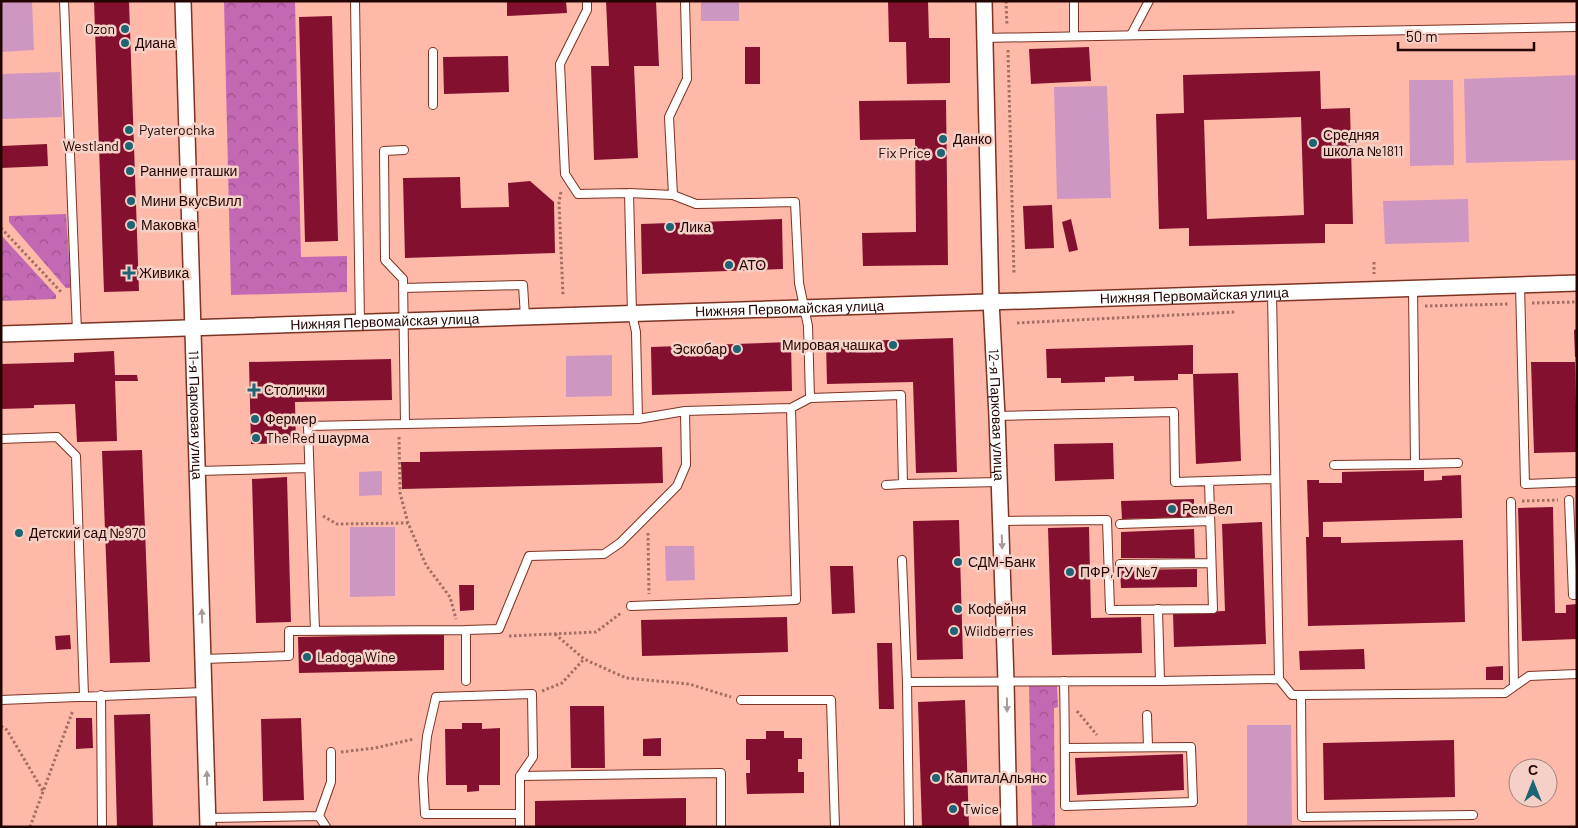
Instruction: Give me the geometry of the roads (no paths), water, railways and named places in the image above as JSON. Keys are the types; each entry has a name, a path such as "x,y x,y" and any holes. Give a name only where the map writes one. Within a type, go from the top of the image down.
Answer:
{"street":[{"name":"11-я Парковая улица","path":"183,1 208,823"},
{"name":"12-я Парковая улица","path":"984,1 991,301 1000,482 1009,827"},
{"name":"Нижняя Первомайская улица","path":"1,334 1577,283"}],"lane":[{"path":"64,1 77,332"},
{"path":"355,1 360,322"},
{"path":"587,1 588,10 560,64 565,174 578,194 629,193 673,195 696,204 795,202 799,283 808,326 810,398"},
{"path":"673,195 669,117 687,79 685,1"},
{"path":"1074,1 1074,36"},
{"path":"1131,35 1149,1"},
{"path":"984,38 1577,27"},
{"path":"433,52 434,105"},
{"path":"402,424 403,279 385,260 384,151 404,150"},
{"path":"629,193 632,314 636,332 638,419"},
{"path":"403,288 523,284 525,317"},
{"path":"1520,285 1525,484 1577,482"},
{"path":"1413,289 1415,464"},
{"path":"1272,293 1279,679 1292,695 1504,693 1529,676 1577,674"},
{"path":"315,630 308,426 638,419 685,411 791,408 810,398 901,396 903,484"},
{"path":"631,606 796,600 791,408"},
{"path":"203,658 288,656 288,632 315,630 499,629 529,556 604,554 620,543 677,486 686,465 685,411"},
{"path":"997,416 1174,412 1175,482 1275,478"},
{"path":"1,439 57,437 76,456 81,696"},
{"path":"1334,465 1458,463"},
{"path":"198,471 308,468"},
{"path":"1001,521 1107,520 1110,610 1213,609 1209,481"},
{"path":"886,485 1000,482"},
{"path":"1569,500 1573,595 1577,595"},
{"path":"1511,502 1514,686"},
{"path":"1120,524 1210,521"},
{"path":"902,560 907,682 909,826"},
{"path":"1120,564 1211,563"},
{"path":"1158,609 1160,681"},
{"path":"462,630 466,681"},
{"path":"907,682 1279,679"},
{"path":"1064,681 1065,806 1193,802 1190,747 1065,748"},
{"path":"1,700 204,692"},
{"path":"520,814 424,814 423,778 427,736 436,696 532,694 533,757 520,776 520,814 520,827"},
{"path":"101,695 102,827"},
{"path":"1301,695 1302,817 1473,815"},
{"path":"741,700 831,700 835,827"},
{"path":"1147,715 1148,747"},
{"path":"319,816 331,782 331,752"},
{"path":"520,776 721,774 721,827"},
{"path":"208,823 319,816"},
{"path":"319,816 326,827"}],"place":[{"name":"Ozon","path":"125,29"},
{"name":"Диана","path":"125,43"},
{"name":"Pyaterochka","path":"129,130"},
{"name":"Данко","path":"943,139"},
{"name":"Средняя школа №1811","path":"1313,143"},
{"name":"Westland","path":"129,146"},
{"name":"Fix Price","path":"941,153"},
{"name":"Ранние пташки","path":"130,171"},
{"name":"Мини ВкусВилл","path":"131,201"},
{"name":"Маковка","path":"131,225"},
{"name":"Лика","path":"670,227"},
{"name":"АТО","path":"729,265"},
{"name":"Живика","path":"129,273"},
{"name":"Мировая чашка","path":"893,345"},
{"name":"Эскобар","path":"737,349"},
{"name":"Столички","path":"254,390"},
{"name":"Фермер","path":"255,419"},
{"name":"The Red шаурма","path":"256,438"},
{"name":"РемВел","path":"1172,509"},
{"name":"Детский сад №970","path":"19,533"},
{"name":"СДМ-Банк","path":"958,562"},
{"name":"ПФР, ГУ №7","path":"1070,572"},
{"name":"Кофейня","path":"958,609"},
{"name":"Wildberries","path":"954,631"},
{"name":"Ladoga Wine","path":"307,657"},
{"name":"КапиталАльянс","path":"936,778"},
{"name":"Twice","path":"953,809"}]}
